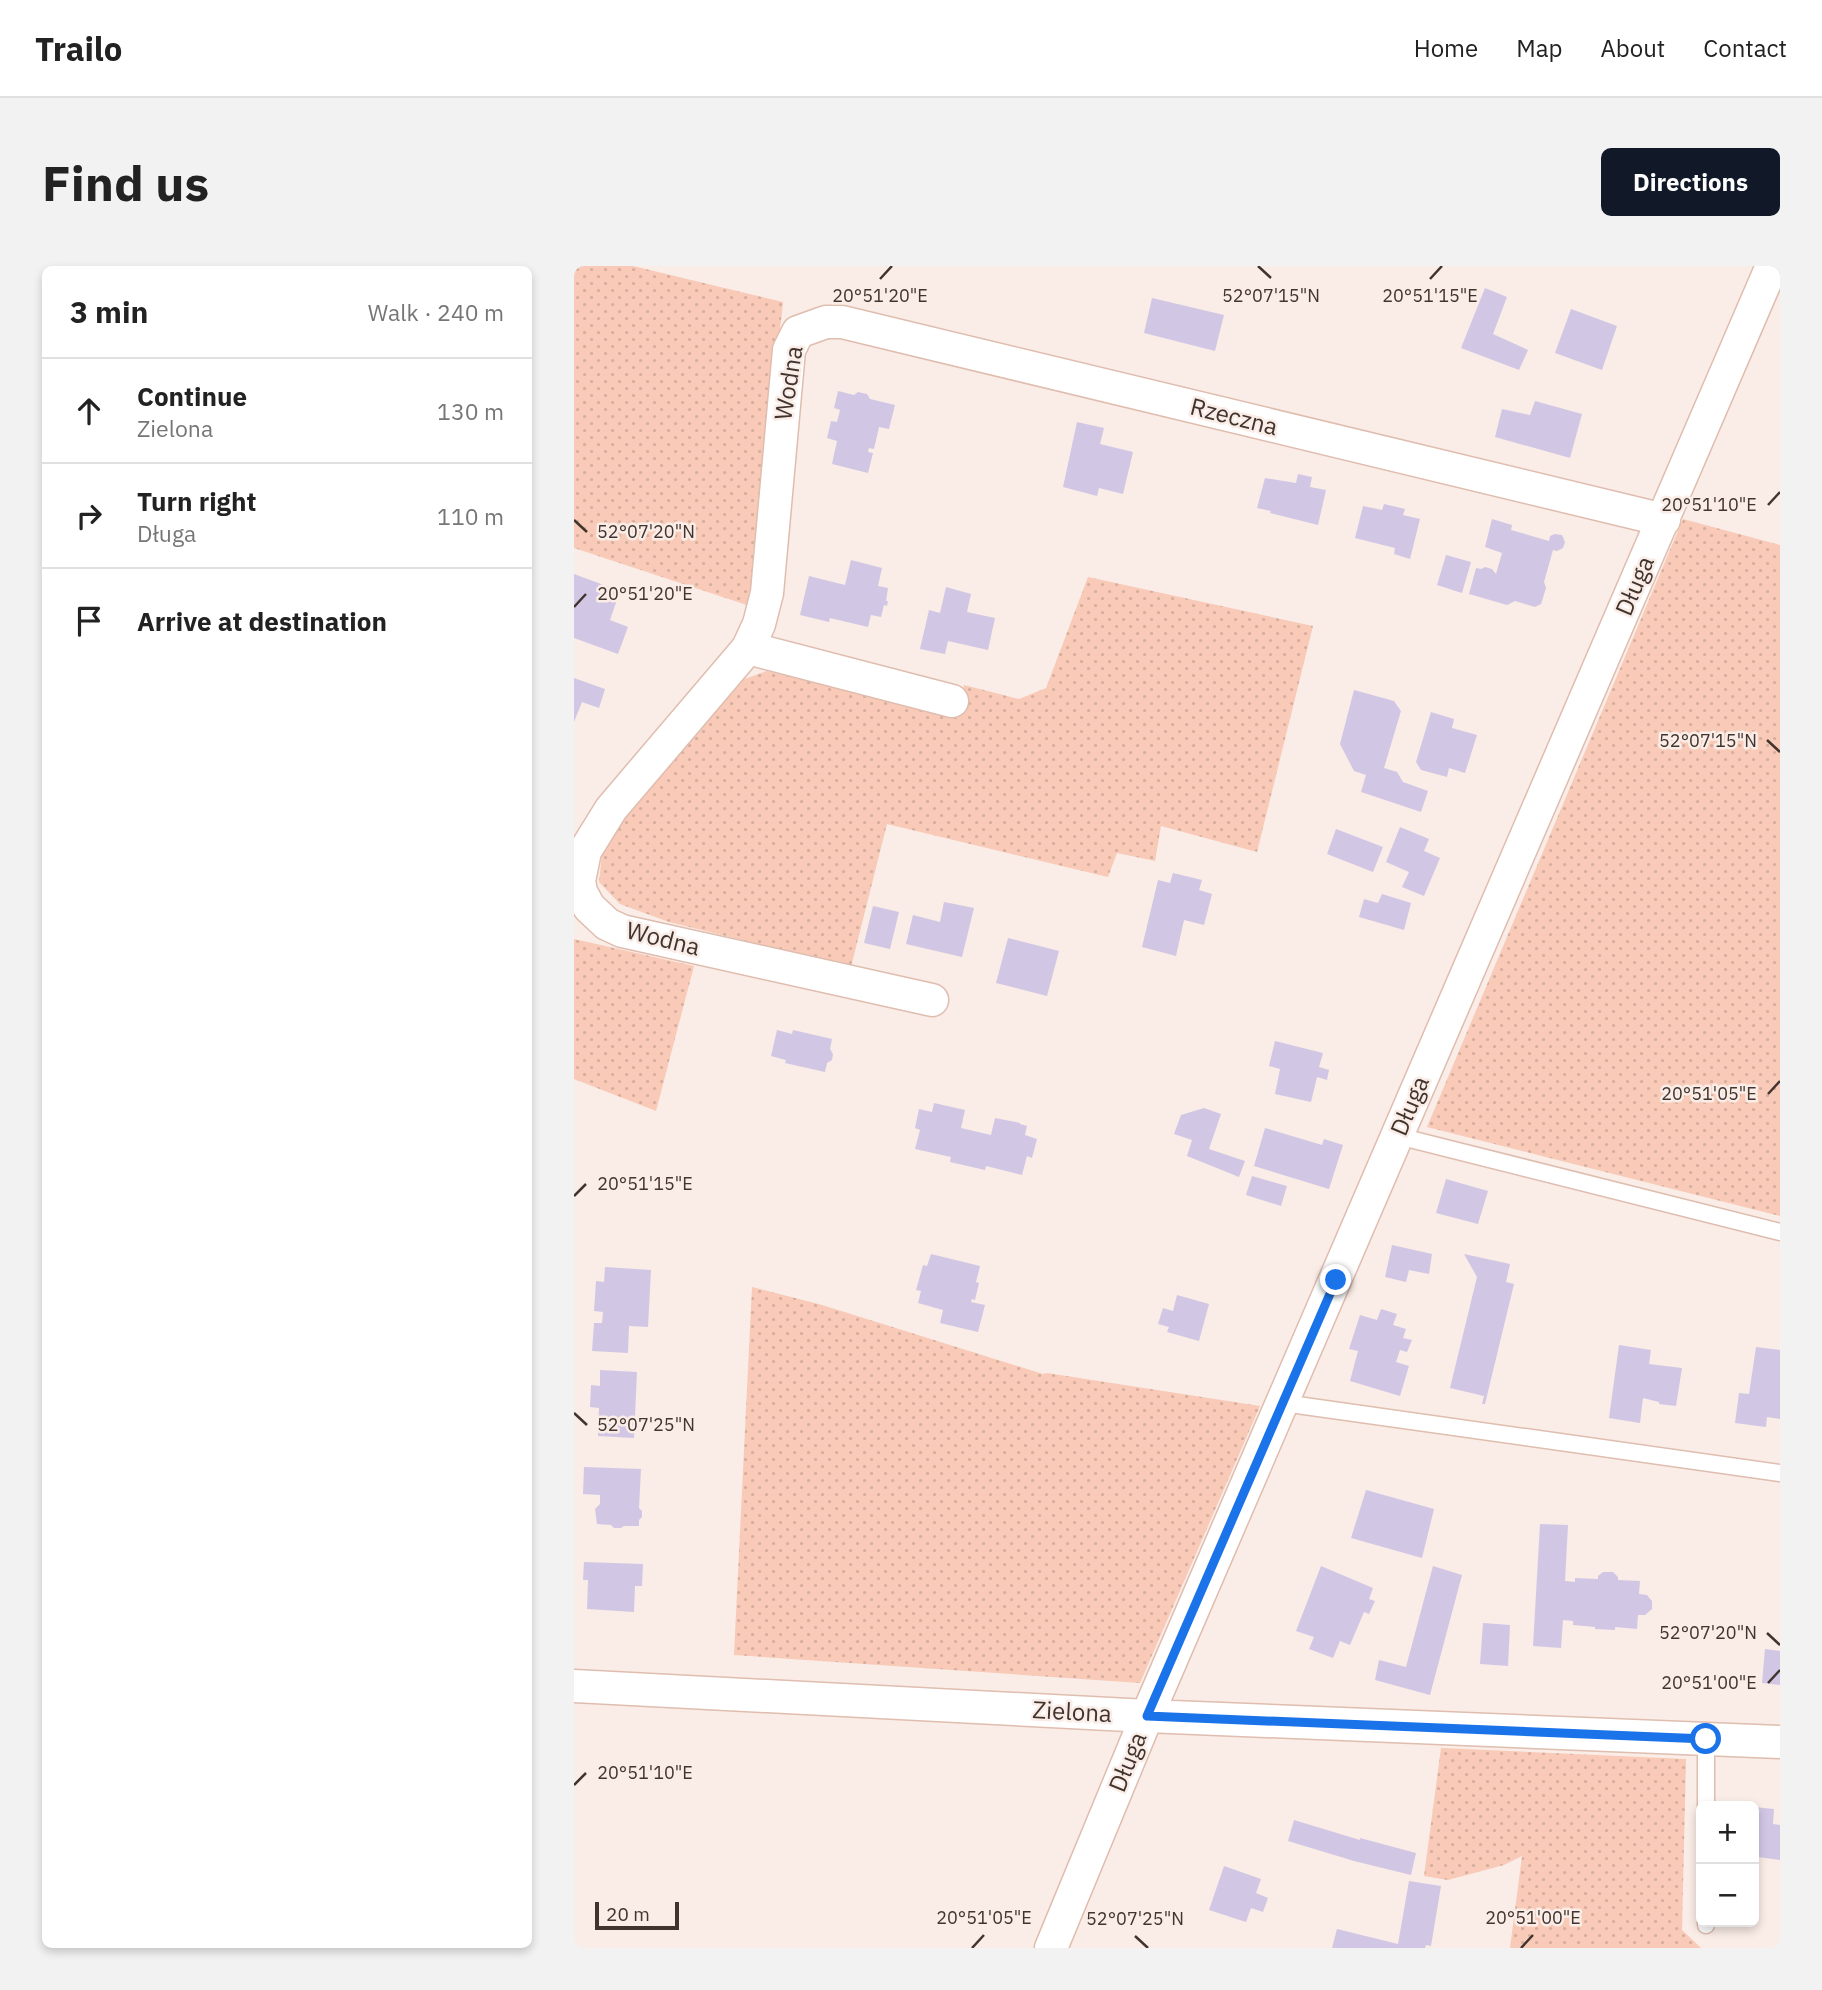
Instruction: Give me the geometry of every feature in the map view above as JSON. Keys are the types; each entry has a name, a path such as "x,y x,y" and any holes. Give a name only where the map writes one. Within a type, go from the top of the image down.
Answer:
{"street":[{"name":"Długa","path":"1051,1948 1147,1716 1772,266"},
{"name":"Rzeczna","path":"805,329 827,322 842,322 1664,520"},
{"name":"Wodna","path":"805,329 798,332 789,350 767,593 759,624 748,648 611,809 585,851 579,881 589,907 607,924 622,931 932,1000"},
{"path":"748,648 952,701"},
{"name":"Zielona","path":"574,1686 1147,1716 1780,1742"}],"lane":[{"path":"1398,1136 1780,1232"},
{"path":"1283,1403 1780,1473"},
{"path":"1706,1739 1706,1801"}],"shaded area":[{"path":"574,266 633,266 783,302 750,606 574,548"},
{"path":"1683,519 1780,545 1780,1216 1427,1127"},
{"path":"1088,577 1313,626 1257,852 1161,826 1155,861 1117,853 1108,877 887,824 851,967 669,922 620,904 599,882 603,845 734,683 767,671 958,718 964,685 1019,699 1046,688"},
{"path":"574,939 694,966 656,1111 574,1079"},
{"path":"752,1287 822,1305 1043,1374 1260,1406 1140,1683 734,1655"},
{"path":"1441,1748 1686,1759 1682,1930 1701,1948 1510,1948 1522,1856 1504,1865 1448,1880 1424,1876"}],"building":[{"path":"1485,288 1507,297 1493,334 1528,350 1519,370 1461,348"},
{"path":"1152,298 1224,315 1215,351 1144,333"},
{"path":"1571,309 1617,326 1602,370 1555,353"},
{"path":"838,391 854,395 858,392 867,394 870,399 895,405 889,429 879,427 874,449 869,448 868,452 873,453 868,473 832,464 837,441 827,438 831,421 837,422 840,410 834,408"},
{"path":"1535,401 1582,414 1570,458 1495,437 1502,409 1530,415"},
{"path":"1077,422 1104,428 1100,444 1133,452 1123,494 1099,488 1097,496 1063,487"},
{"path":"1298,474 1312,477 1310,487 1326,490 1318,525 1257,508 1265,478 1296,483"},
{"path":"1384,504 1405,509 1403,515 1420,519 1410,559 1394,554 1395,548 1355,538 1363,506 1382,510"},
{"path":"1492,519 1512,525 1511,530 1549,541 1550,536 1562,535 1565,542 1563,548 1553,550 1541,604 1535,607 1515,601 1507,605 1469,594 1476,568 1492,569 1496,574 1502,553 1485,547"},
{"path":"1446,555 1471,562 1462,593 1437,585"},
{"path":"851,560 882,568 878,586 888,588 888,601 881,617 871,615 868,627 830,618 829,622 800,615 809,576 845,585"},
{"path":"574,574 620,591 610,620 628,627 618,654 574,638"},
{"path":"946,587 971,594 967,612 995,618 988,650 948,641 945,654 920,649 929,610 940,613"},
{"path":"574,678 605,689 599,708 582,702 574,722"},
{"path":"1354,690 1394,701 1401,711 1384,768 1397,772 1403,782 1428,791 1421,812 1361,792 1366,775 1354,771 1340,744"},
{"path":"1431,712 1454,719 1452,728 1477,735 1465,773 1449,768 1447,777 1421,770 1416,762"},
{"path":"1400,827 1429,839 1424,851 1440,858 1424,896 1402,887 1409,872 1386,862"},
{"path":"1336,829 1383,847 1373,872 1327,854"},
{"path":"1173,873 1202,880 1199,890 1212,894 1204,925 1184,920 1176,956 1142,947 1158,880 1170,883"},
{"path":"1382,894 1411,903 1404,930 1359,917 1364,899 1378,903"},
{"path":"944,902 974,908 962,957 906,944 913,915 940,922"},
{"path":"873,906 899,912 890,949 864,943"},
{"path":"1008,938 1059,951 1047,996 996,983"},
{"path":"777,1030 792,1034 793,1030 832,1039 832,1060 827,1063 825,1072 785,1063 786,1060 771,1056"},
{"path":"1275,1041 1323,1053 1319,1067 1329,1070 1327,1080 1317,1077 1311,1102 1275,1094 1280,1069 1269,1066"},
{"path":"934,1103 965,1110 961,1128 991,1135 995,1118 1027,1126 1025,1135 1037,1139 1032,1158 1027,1156 1022,1175 986,1166 985,1170 950,1162 951,1157 915,1149 920,1130 915,1128 919,1109 932,1112"},
{"path":"1204,1108 1221,1114 1209,1149 1245,1161 1239,1177 1187,1156 1192,1140 1174,1134 1181,1115"},
{"path":"1265,1128 1322,1145 1324,1139 1343,1145 1329,1189 1254,1166"},
{"path":"1252,1176 1287,1186 1281,1206 1246,1195"},
{"path":"1446,1179 1488,1191 1478,1224 1436,1213"},
{"path":"1392,1245 1432,1254 1429,1274 1409,1270 1406,1282 1385,1277"},
{"path":"931,1254 980,1266 975,1300 972,1299 971,1302 985,1305 978,1332 940,1323 943,1310 918,1303 921,1291 916,1290 923,1265 927,1266"},
{"path":"1464,1254 1510,1264 1506,1282 1514,1284 1485,1404 1482,1404 1484,1396 1450,1388 1477,1277"},
{"path":"605,1267 651,1270 648,1327 629,1326 628,1353 592,1351 594,1323 602,1323 603,1312 594,1311 596,1281 604,1282"},
{"path":"1177,1295 1209,1304 1199,1341 1167,1332 1169,1327 1158,1324 1163,1308 1173,1311"},
{"path":"1381,1309 1397,1314 1393,1325 1406,1329 1403,1338 1412,1340 1407,1352 1400,1350 1396,1362 1409,1366 1400,1396 1350,1381 1358,1351 1349,1349 1360,1315 1377,1320"},
{"path":"1619,1345 1651,1350 1649,1364 1682,1368 1676,1406 1643,1398 1640,1423 1609,1418"},
{"path":"1756,1347 1780,1350 1780,1419 1767,1417 1766,1427 1735,1423 1739,1393 1749,1394"},
{"path":"600,1370 637,1372 634,1438 598,1436 599,1408 590,1407 591,1385 600,1386"},
{"path":"584,1467 641,1469 639,1508 642,1517 639,1526 614,1528 611,1525 597,1524 595,1509 600,1504 600,1495 583,1494"},
{"path":"1366,1490 1434,1509 1422,1558 1351,1538"},
{"path":"1540,1524 1568,1525 1565,1581 1575,1582 1575,1578 1598,1579 1603,1572 1613,1572 1618,1580 1640,1581 1639,1594 1647,1595 1652,1601 1652,1609 1645,1615 1638,1615 1637,1629 1595,1629 1573,1625 1573,1621 1563,1620 1561,1648 1533,1646"},
{"path":"584,1562 643,1564 642,1586 635,1586 634,1612 587,1609 588,1580 583,1580"},
{"path":"1321,1566 1373,1588 1369,1599 1375,1601 1369,1614 1364,1612 1350,1645 1340,1641 1333,1658 1309,1649 1314,1637 1296,1631"},
{"path":"1433,1566 1462,1575 1430,1695 1375,1680 1379,1660 1406,1667"},
{"path":"1483,1623 1510,1625 1508,1666 1480,1664"},
{"path":"1765,1649 1780,1651 1780,1685 1762,1683"},
{"path":"1759,1808 1774,1809 1773,1824 1780,1825 1780,1860 1759,1857"},
{"path":"1294,1820 1416,1853 1411,1875 1288,1841"},
{"path":"1224,1866 1261,1879 1256,1893 1268,1898 1263,1912 1251,1908 1246,1922 1209,1910"},
{"path":"1409,1881 1441,1886 1431,1946 1332,1948 1337,1929 1398,1944"}],"route":[{"path":"1336,1280 1147,1716 1706,1739"}]}
